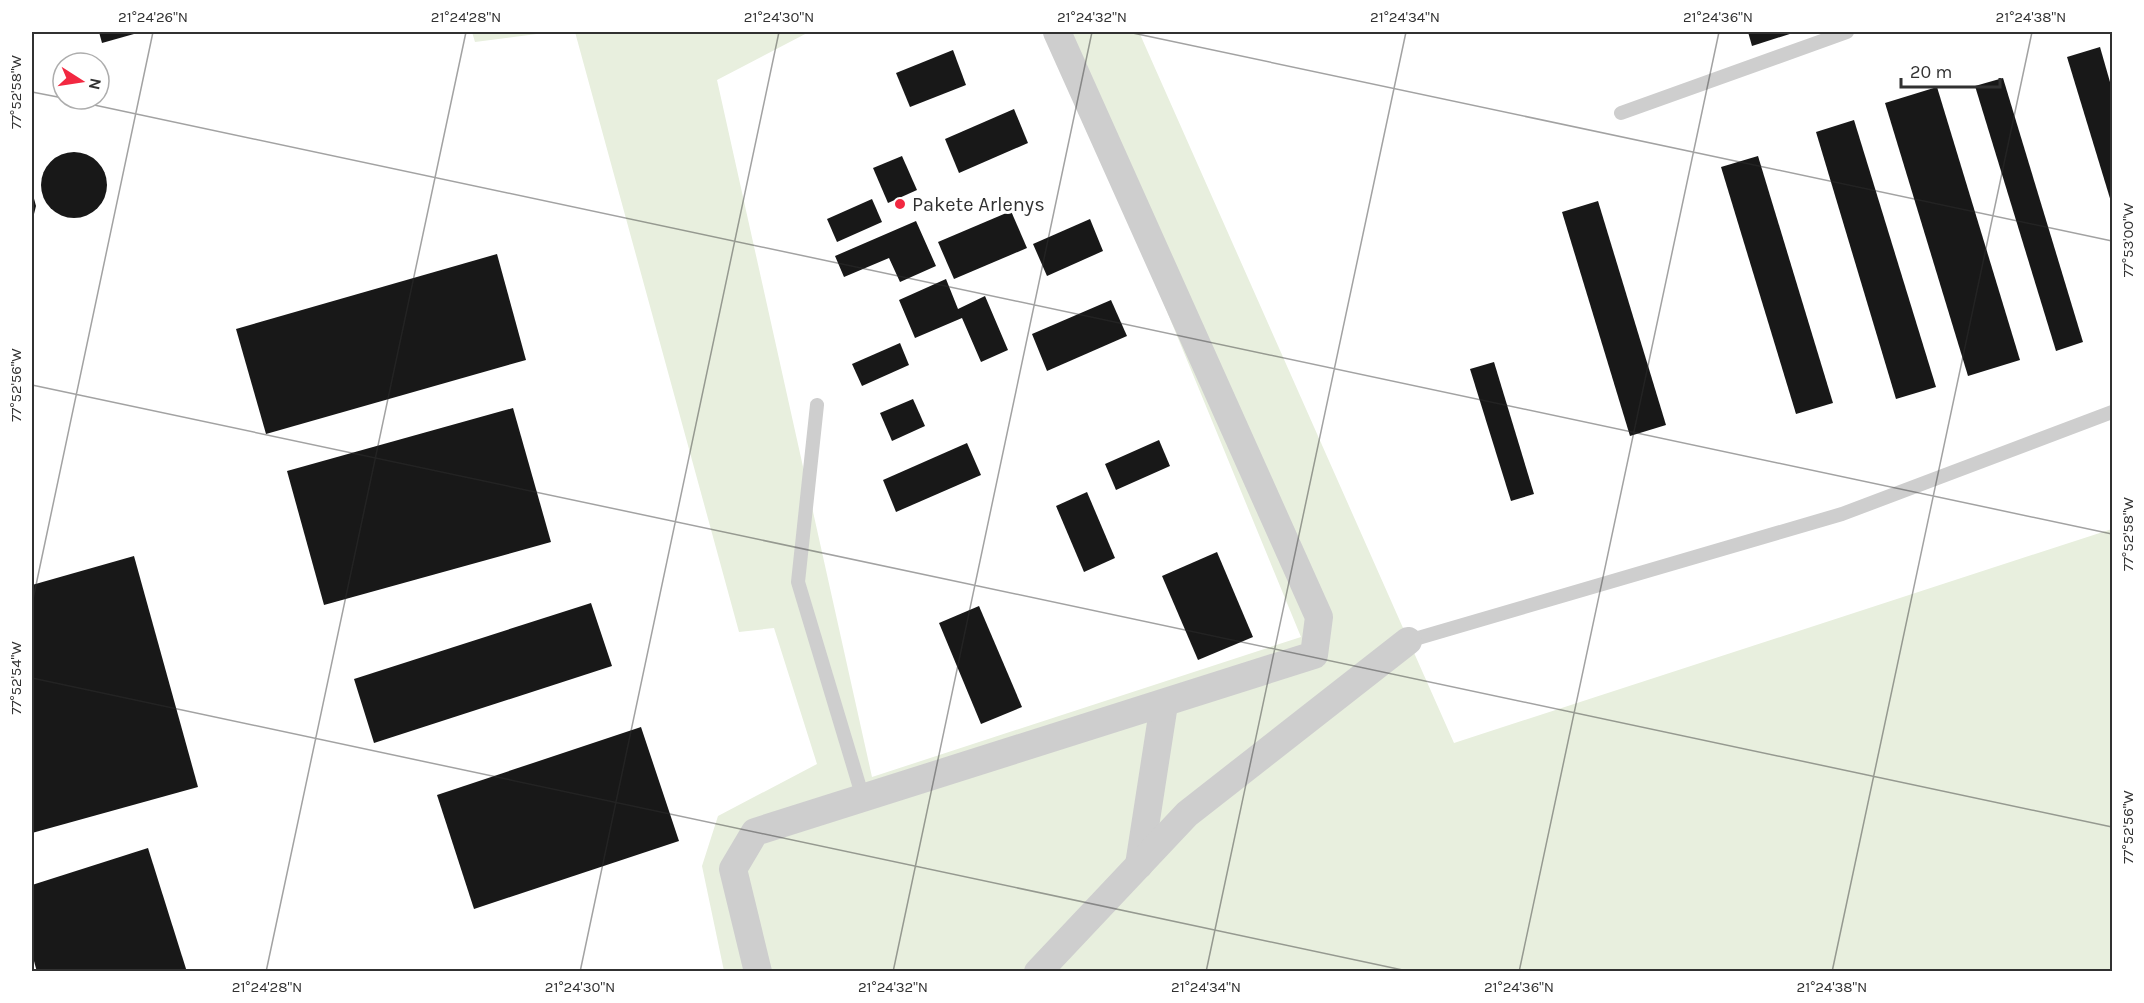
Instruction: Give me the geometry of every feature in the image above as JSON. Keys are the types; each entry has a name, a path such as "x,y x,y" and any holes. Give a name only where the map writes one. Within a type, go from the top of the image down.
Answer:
{"street":[{"path":"758,972 733,869 755,832 1314,655 1319,617 1058,32"},
{"path":"1038,972 1187,814 1408,640"},
{"path":"1139,865 1164,704"}],"lane":[{"path":"1621,113 1847,32"},
{"path":"817,405 798,582 863,798"},
{"path":"1408,640 1842,514 2112,412"}],"green space":[{"path":"472,32 552,32 475,42"},
{"path":"575,32 809,32 717,80 872,777 1301,637 1052,32 1139,32 1454,743 2112,529 2112,971 724,971 702,866 718,816 817,764 774,628 739,632"}],"building":[{"path":"99,32 141,32 102,43"},
{"path":"1748,32 1796,32 1752,46"},
{"path":"2100,47 2112,89 2112,205 2067,57"},
{"path":"953,50 966,85 910,107 896,73"},
{"path":"2003,78 2083,342 2056,351 1975,86"},
{"path":"1937,87 2020,360 1968,376 1885,103"},
{"path":"1014,109 1028,143 959,173 945,139"},
{"path":"1854,120 1936,387 1896,399 1816,132"},
{"path":"74,152 86,155 97,162 104,173 107,185 104,197 97,208 86,215 74,218 62,215 51,208 44,197 41,185 44,173 51,162 62,155"},
{"path":"902,156 917,190 888,203 873,168"},
{"path":"1758,156 1833,403 1796,414 1721,167"},
{"path":"32,191 36,206 32,222"},
{"path":"872,199 882,222 837,242 827,219"},
{"path":"1598,201 1666,425 1630,436 1562,212"},
{"path":"1011,211 1027,248 954,279 938,242"},
{"path":"1090,219 1103,251 1047,276 1033,244"},
{"path":"916,221 936,266 900,282 889,258 844,277 835,256"},
{"path":"497,254 526,360 266,434 236,329"},
{"path":"946,279 958,309 985,296 1008,350 981,362 962,318 915,338 899,300"},
{"path":"1111,300 1127,336 1047,371 1032,334"},
{"path":"900,343 909,365 862,386 852,364"},
{"path":"1494,362 1534,494 1511,501 1470,369"},
{"path":"913,399 925,426 892,441 880,413"},
{"path":"513,408 551,542 324,605 287,471"},
{"path":"1159,440 1170,466 1116,490 1105,464"},
{"path":"967,443 981,475 896,512 883,480"},
{"path":"1087,492 1115,558 1084,572 1056,506"},
{"path":"1217,552 1253,637 1198,660 1162,576"},
{"path":"134,556 198,787 32,833 32,585"},
{"path":"591,603 612,666 374,743 354,679"},
{"path":"979,606 1022,707 981,724 939,623"},
{"path":"641,727 679,841 474,909 437,795"},
{"path":"148,848 187,972 37,972 32,954 32,885"}],"place":[{"name":"Pakete Arlenys","path":"900,204"}]}
